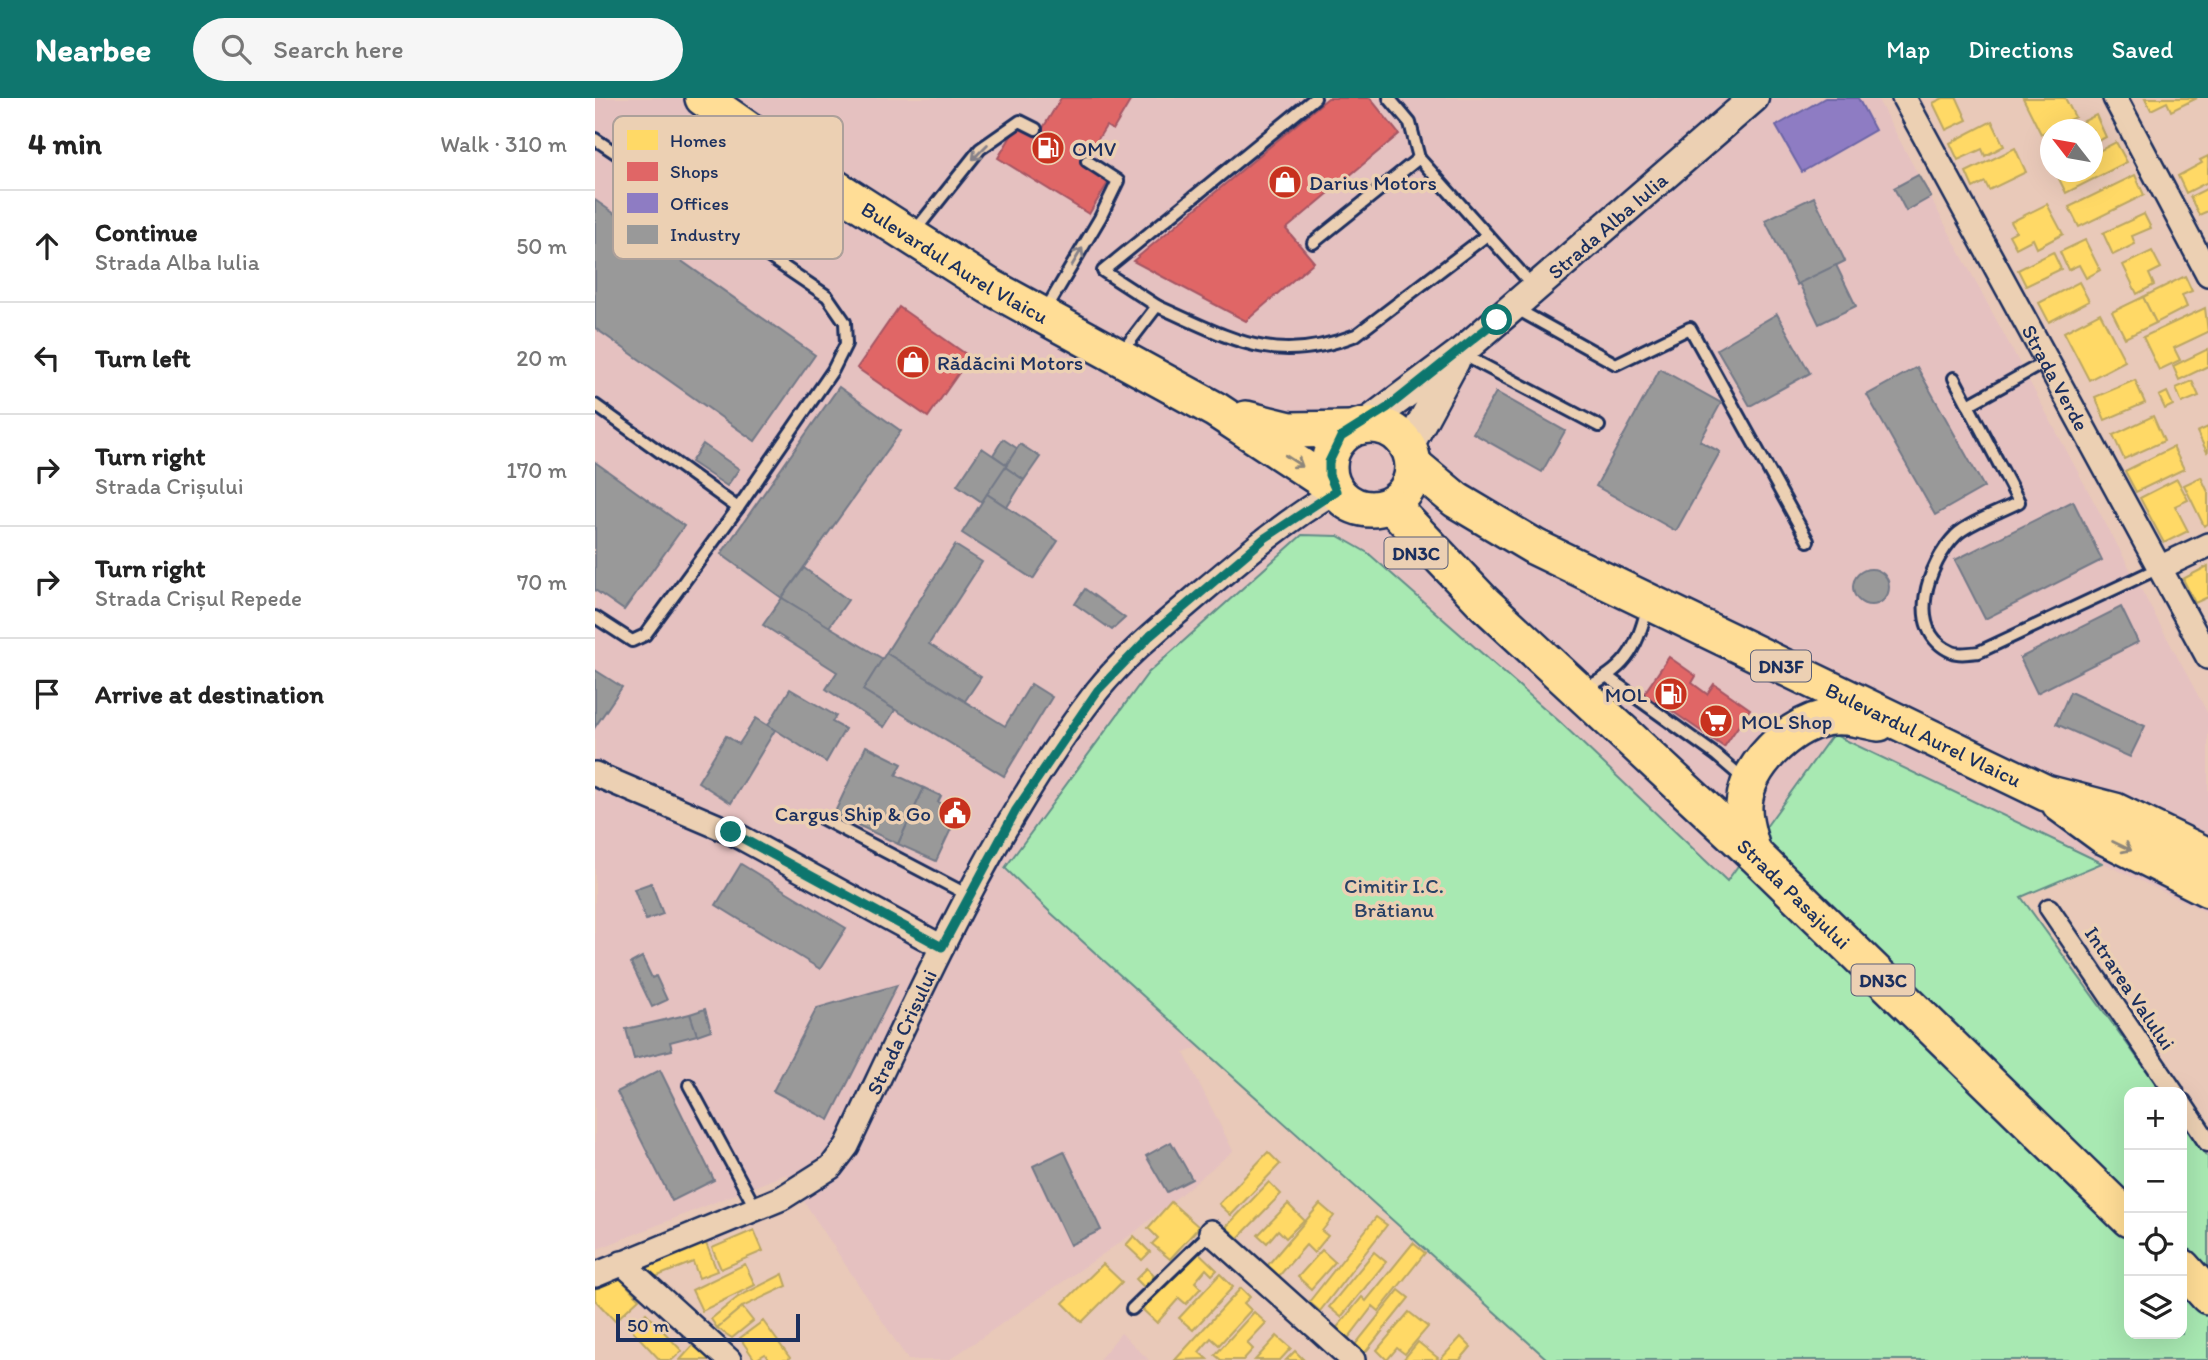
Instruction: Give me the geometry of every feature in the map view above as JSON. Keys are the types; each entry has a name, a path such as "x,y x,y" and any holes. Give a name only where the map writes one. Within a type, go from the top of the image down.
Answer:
{"main road":[{"name":"Bulevardul Aurel Vlaicu","path":"703,98 730,116"},
{"name":"Bulevardul Aurel Vlaicu","path":"843,192 910,237 1042,316 1216,410 1340,494"},
{"name":"Bulevardul Aurel Vlaicu","path":"1216,410 1290,430 1358,427"},
{"path":"1358,427 1390,428 1411,456 1409,488 1395,502 1371,510 1340,494 1329,462 1333,449 1358,427"},
{"name":"Bulevardul Aurel Vlaicu","path":"1411,456 1457,500 1535,547 2046,793 2115,811 2208,856"},
{"name":"Strada Pasajului","path":"1340,494 1594,684 1753,853 2124,1214"},
{"name":"Bulevardul Aurel Vlaicu","path":"1395,502 1535,547"},
{"name":"Strada Pasajului","path":"1395,502 1484,603"},
{"path":"1753,853 1745,825 1744,803 1749,785 1779,742 1797,730 1825,718 1847,717 1914,730"},
{"name":"Bulevardul Aurel Vlaicu","path":"2046,793 2105,838 2208,889"},
{"path":"2187,1268 2208,1279"},
{"path":"2187,1271 2208,1290"},
{"path":"2187,1272 2208,1296"}],"street":[{"name":"Strada Alba Iulia","path":"1358,427 1460,353 1753,98"},
{"name":"Strada Verde","path":"1904,98 2208,657"},
{"path":"2115,98 2208,274"},
{"name":"Strada Alba Iulia","path":"1411,456 1460,353"},
{"name":"Strada Crișului","path":"595,1275 756,1209 807,1185 831,1167 847,1146 942,947 1016,810 1098,690 1129,656 1265,538 1340,494"},
{"path":"2159,568 2208,545"},
{"path":"595,774 731,832 942,947"},
{"name":"Intrarea Valului","path":"2049,908 2171,1087"},
{"path":"2187,1110 2208,1142"},
{"path":"1211,1232 1353,1360"},
{"path":"622,1263 729,1360"}],"lane":[{"path":"1315,98 1103,271 1157,306 1233,339 1280,351 1331,345 1356,335 1487,235"},
{"path":"1389,98 1410,122 1419,158 1535,288"},
{"path":"910,237 980,149 1020,121 1036,128"},
{"path":"595,139 613,151"},
{"path":"1313,243 1419,158"},
{"path":"1042,316 1100,218 1118,181 1087,161"},
{"path":"595,617 632,641 645,635 738,508 833,370 846,344 845,322 827,296 772,259"},
{"path":"1117,358 1157,306"},
{"path":"1513,307 1616,364 1690,328 1808,541"},
{"path":"1460,353 1599,426"},
{"path":"1968,405 2047,361"},
{"path":"1954,378 2019,502 1957,534 1947,549 1924,600 1923,620 1935,639 1953,653 1979,652 2159,568"},
{"path":"595,405 738,508"},
{"path":"1648,601 1642,627 1621,667 1594,684 1716,755 1749,785"},
{"path":"821,818 969,896"},
{"path":"689,1085 756,1209"},
{"path":"1132,1309 1211,1232"}],"shaded area":[{"path":"595,98 1877,98 2208,714 2208,913 1833,734 1727,881 1560,722 1368,553 1302,535 1148,673 1005,868 1200,1047 1184,1053 1233,1151 1135,1232 949,1360 908,1360 786,1174 595,1250"},
{"path":"1121,1333 1149,1360 1099,1360"}],"green space":[{"name":"Cimitir I.C. Brătianu","path":"1302,535 1338,536 1368,553 1560,722 1727,881 1833,734 2102,863 2021,897 2158,1087 2124,1087 2124,1339 2187,1339 2187,1127 2208,1157 2208,1360 1548,1360 1051,913 1005,868 1148,673"}],"building: Homes":[{"path":"1943,98 1957,98 1967,120 1946,130 1933,103"},
{"path":"2023,98 2065,98 2075,117 2040,119 2040,132"},
{"path":"2145,98 2197,98 2171,111 2167,102 2151,110"},
{"path":"1992,121 2004,146 1985,156 1982,149 1958,160 1950,143"},
{"path":"2116,142 2127,162 2103,174 2103,149"},
{"path":"2015,148 2026,172 1989,190 1985,182 1973,188 1966,172"},
{"path":"2208,156 2208,182 2186,193 2178,176 2202,163 2200,160"},
{"path":"2135,175 2144,195 2079,227 2069,207"},
{"path":"2060,182 2088,182 2066,193"},
{"path":"2208,188 2208,211 2199,215 2190,197"},
{"path":"2047,204 2063,234 2037,248 2033,239 2016,248 2009,235 2016,231 2011,222"},
{"path":"2144,214 2151,228 2132,236 2135,244 2113,255 2103,233"},
{"path":"2085,240 2100,270 2086,278 2079,265 2068,270 2060,252"},
{"path":"2152,251 2161,268 2149,274 2154,285 2137,294 2123,265"},
{"path":"2053,252 2061,269 2026,286 2018,270"},
{"path":"2185,276 2192,291 2182,295 2187,307 2156,323 2143,297"},
{"path":"2079,282 2089,301 2049,322 2039,303"},
{"path":"2143,297 2156,323 2125,338 2112,312"},
{"path":"2205,308 2208,332 2174,348 2180,360 2159,370 2143,337"},
{"path":"2100,313 2125,361 2089,380 2064,332"},
{"path":"2208,349 2208,366 2179,380 2173,366"},
{"path":"2135,380 2145,403 2105,420 2095,397"},
{"path":"2192,381 2199,396 2182,403 2176,388"},
{"path":"2167,392 2173,405 2165,409 2159,396"},
{"path":"2153,416 2164,441 2124,459 2113,435"},
{"path":"2208,427 2208,451 2207,452 2197,432"},
{"path":"2173,447 2184,469 2136,492 2125,471"},
{"path":"2201,477 2208,492 2208,524 2204,526 2184,485"},
{"path":"2177,479 2188,500 2175,506 2188,531 2164,543 2140,498"},
{"path":"2208,566 2208,597 2195,603 2183,579"},
{"path":"1268,1152 1280,1164 1231,1215 1219,1204"},
{"path":"1269,1182 1281,1194 1238,1238 1226,1227"},
{"path":"1171,1202 1199,1227 1170,1259 1152,1244 1158,1238 1148,1228"},
{"path":"1288,1204 1304,1220 1286,1238 1278,1230 1267,1243 1258,1235"},
{"path":"1320,1204 1334,1216 1322,1231 1328,1236 1314,1253 1306,1245 1279,1276 1267,1266"},
{"path":"1376,1217 1387,1225 1320,1311 1309,1302"},
{"path":"754,1230 763,1251 721,1269 712,1248"},
{"path":"1134,1236 1150,1252 1142,1260 1126,1245"},
{"path":"705,1241 717,1271 699,1278 693,1262 650,1279 644,1265"},
{"path":"1413,1243 1425,1253 1379,1311 1373,1306 1346,1341 1334,1331 1362,1297 1366,1301"},
{"path":"1196,1250 1217,1270 1212,1275 1206,1269 1195,1282 1201,1288 1186,1304 1179,1298 1157,1323 1142,1309"},
{"path":"1322,1250 1335,1262 1311,1289 1298,1277"},
{"path":"1374,1252 1386,1262 1341,1317 1329,1307"},
{"path":"745,1264 755,1285 702,1311 692,1290"},
{"path":"1103,1264 1122,1282 1082,1322 1063,1303"},
{"path":"1147,1268 1154,1276 1144,1287 1136,1279"},
{"path":"783,1274 787,1286 742,1307 717,1328 711,1319 738,1297"},
{"path":"1220,1274 1233,1287 1193,1330 1179,1318"},
{"path":"619,1277 639,1299 615,1321 595,1300 595,1287"},
{"path":"1241,1288 1250,1297 1244,1303 1251,1310 1219,1345 1211,1338 1199,1352 1207,1359 1175,1360"},
{"path":"1399,1290 1409,1298 1364,1354 1354,1346"},
{"path":"742,1307 753,1321 732,1338 717,1328"},
{"path":"1254,1312 1266,1323 1247,1343 1253,1349 1243,1360 1221,1360 1215,1355"},
{"path":"1409,1312 1428,1327 1405,1354 1397,1348 1387,1360 1377,1350"},
{"path":"646,1313 682,1351 672,1360 660,1360 630,1328"},
{"path":"763,1321 790,1358 769,1360 765,1354 755,1360 740,1338"},
{"path":"1277,1336 1291,1348 1280,1360 1255,1360"},
{"path":"1461,1337 1471,1347 1460,1360 1440,1360"},
{"path":"697,1341 713,1356 709,1360 680,1360"},
{"path":"1418,1342 1438,1358 1403,1360"},
{"path":"1295,1351 1304,1360 1286,1360"}],"building: Shops":[{"name":"OMV","path":"1061,98 1132,98 1113,130 1106,126 1082,165 1109,181 1089,214 998,158 1017,126 1037,138"},
{"name":"Darius Motors","path":"1328,98 1370,98 1399,134 1286,229 1314,262 1246,321 1133,261"},
{"name":"Rădăcini Motors","path":"899,307 970,357 928,417 857,368"},
{"path":"1669,657 1696,676 1692,683 1707,694 1714,684 1750,709 1724,747 1669,709 1665,714 1641,698"}],"building: Offices":[{"path":"1825,98 1858,98 1875,130 1802,172 1776,126"}],"building: Industry":[{"path":"1918,175 1931,197 1906,211 1894,188"},
{"path":"1814,197 1845,261 1797,285 1765,220"},
{"path":"595,200 613,213 613,259 679,259 815,355 755,441 595,328"},
{"path":"1836,265 1856,306 1819,324 1799,283"},
{"path":"1777,314 1810,373 1750,406 1717,349"},
{"path":"1917,367 1984,487 1935,515 1867,395"},
{"path":"1660,369 1721,403 1700,441 1720,452 1676,531 1596,486"},
{"path":"839,387 901,431 782,598 721,554"},
{"path":"1496,392 1565,431 1542,472 1473,433"},
{"path":"1003,439 1018,449 1007,465 993,455"},
{"path":"703,444 739,469 727,486 691,462"},
{"path":"1020,444 1040,457 1024,480 1005,467"},
{"path":"982,448 1007,465 982,502 957,485"},
{"path":"595,462 684,526 624,610 595,590"},
{"path":"1005,467 1024,480 1007,507 987,494"},
{"path":"987,494 1058,541 1033,579 962,533"},
{"path":"2073,501 2102,560 1985,619 1955,560"},
{"path":"955,545 982,562 929,644 981,677 965,701 886,653"},
{"path":"804,568 848,600 829,627 782,598"},
{"path":"1871,569 1884,574 1889,587 1884,600 1871,605 1858,600 1853,587 1858,574"},
{"path":"1085,589 1125,618 1112,630 1075,604"},
{"path":"782,598 883,659 863,690 895,710 884,727 826,689 837,672 763,625"},
{"path":"2121,607 2138,642 2037,693 2020,658"},
{"path":"886,653 1005,726 1031,684 1052,697 1004,776 863,690"},
{"path":"595,670 622,687 595,727"},
{"path":"790,689 836,716 832,722 845,729 826,762 768,725"},
{"path":"2070,692 2145,726 2130,757 2056,724"},
{"path":"756,718 775,730 731,803 698,782 726,736 739,744"},
{"path":"866,746 902,764 896,775 924,788 898,844 834,814"},
{"path":"924,788 941,796 938,802 959,812 936,861 898,844"},
{"path":"741,864 846,928 820,969 716,905"},
{"path":"651,883 663,914 646,920 634,889"},
{"path":"642,957 652,978 656,976 667,1000 652,1007 631,963"},
{"path":"897,985 829,1120 773,1091 817,1008"},
{"path":"705,1009 711,1030 697,1035 690,1014"},
{"path":"690,1014 697,1035 670,1042 672,1050 634,1059 626,1029"},
{"path":"660,1070 714,1180 672,1201 617,1092"},
{"path":"1171,1142 1192,1179 1167,1192 1146,1156"},
{"path":"1064,1151 1101,1230 1070,1245 1033,1166"}],"place":[{"name":"OMV","path":"1048,148"},
{"name":"Darius Motors","path":"1285,182"},
{"name":"Rădăcini Motors","path":"913,362"},
{"name":"MOL","path":"1671,694"},
{"name":"MOL Shop","path":"1716,721"},
{"name":"Cargus Ship & Go","path":"955,813"}],"route":[{"path":"731,832 942,947 1016,810 1098,690 1150,636 1265,538 1301,511 1336,491 1329,475 1329,462 1341,437 1364,425 1387,408 1460,353 1497,320"}]}
